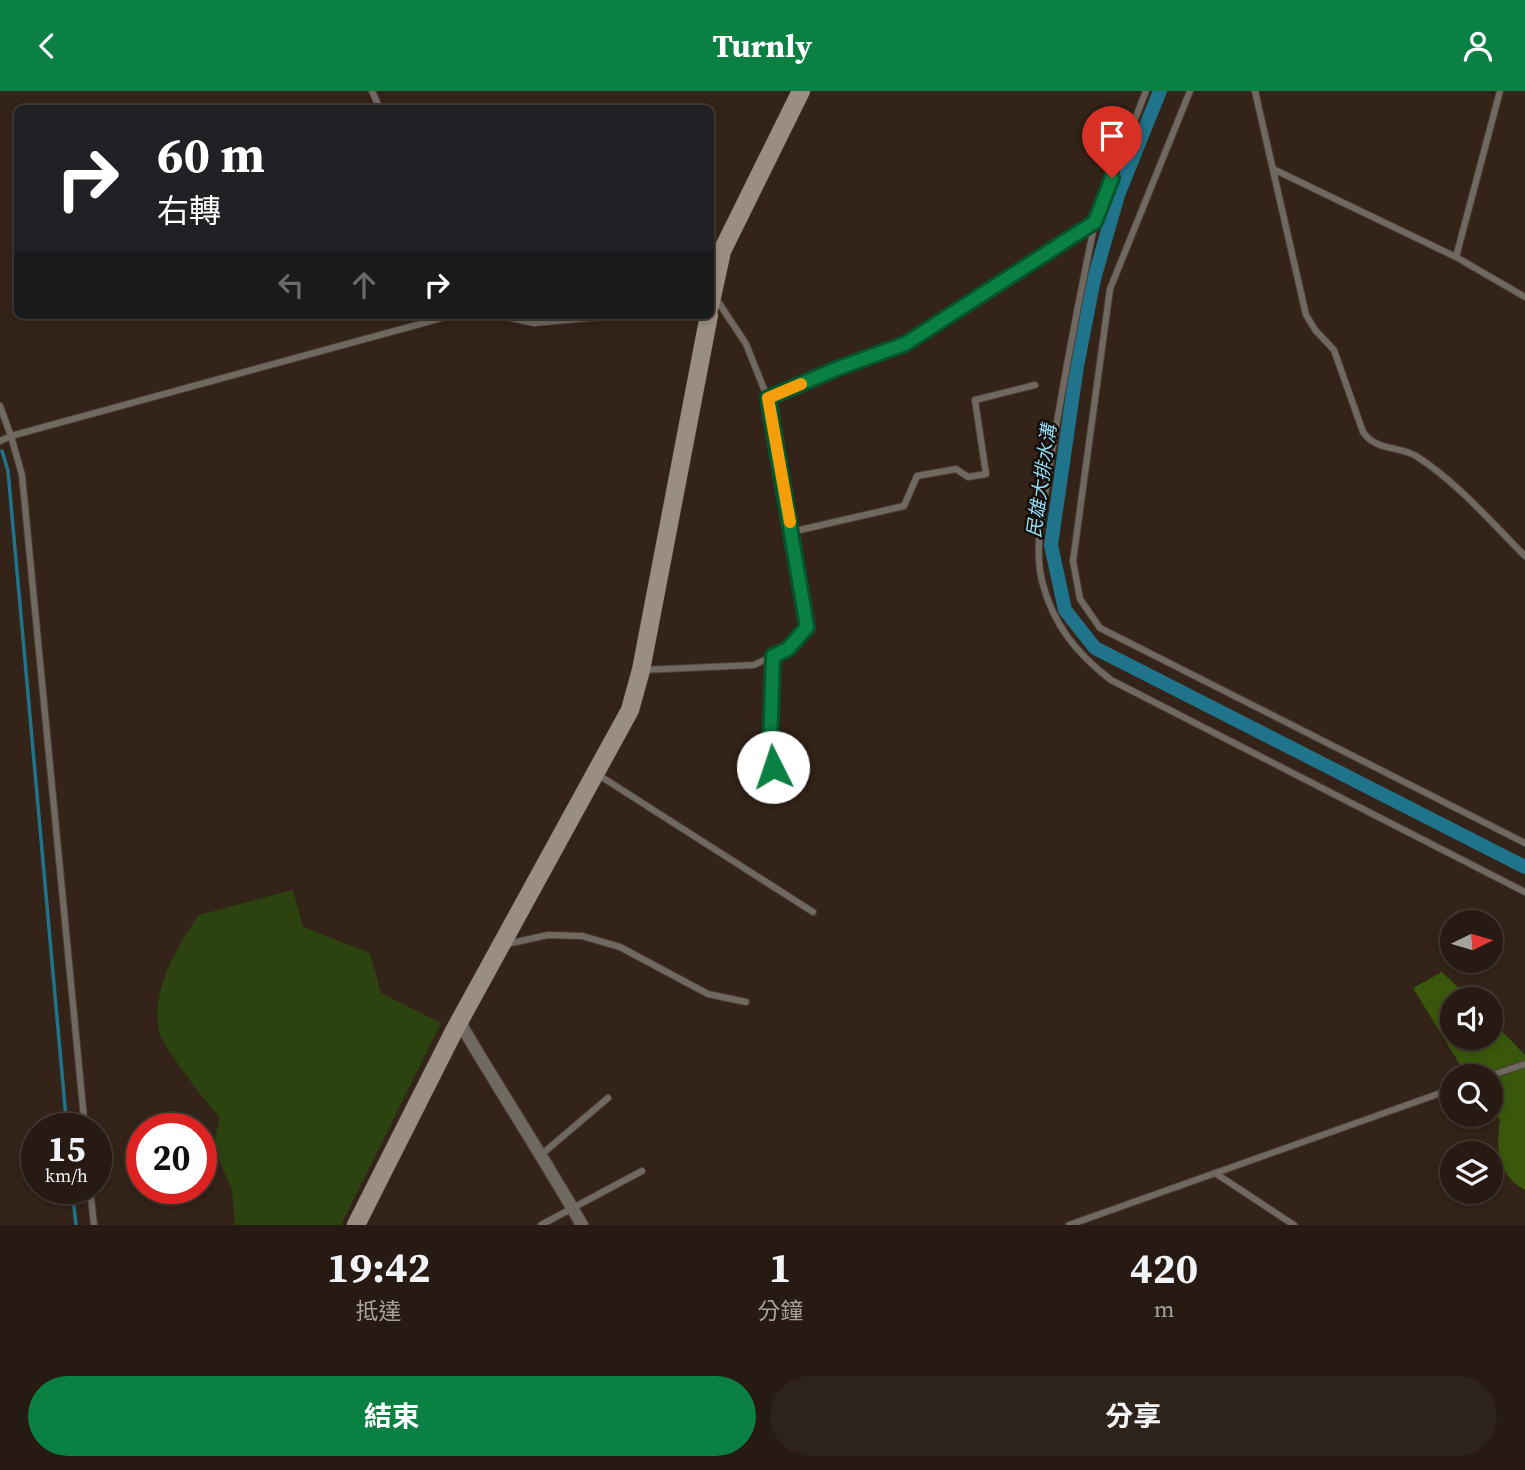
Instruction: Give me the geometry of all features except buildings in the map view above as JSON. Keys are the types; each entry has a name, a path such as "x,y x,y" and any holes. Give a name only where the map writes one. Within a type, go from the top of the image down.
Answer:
{"street":[{"path":"714,283 722,251 801,91"},
{"path":"356,1225 459,1021 630,710 641,670 708,319"},
{"path":"459,1021 503,1097 542,1154 582,1225"}],"lane":[{"path":"1146,91 1095,222 1068,348 1040,534 1042,580 1055,615 1079,656 1111,680 1525,892"},
{"path":"1190,91 1110,289 1073,561 1080,599 1100,628 1525,843"},
{"path":"1255,91 1306,315 1316,331 1334,350 1363,432 1370,441 1384,448 1414,455 1471,503 1525,556"},
{"path":"1456,257 1500,91"},
{"path":"1273,169 1456,257 1525,297"},
{"path":"768,398 905,344 1095,222"},
{"path":"641,670 754,665 788,649 807,627 768,398 746,344 714,289"},
{"path":"0,440 438,319"},
{"path":"515,319 534,323 578,319"},
{"path":"791,532 904,506 917,476 956,469 968,477 986,474 975,400 1035,385"},
{"path":"0,405 22,475 83,1113"},
{"path":"773,656 770,746 773,767"},
{"path":"595,773 813,912"},
{"path":"501,945 548,935 582,936 620,947 708,994 746,1002"},
{"path":"1503,1071 1525,1064"},
{"path":"1069,1225 1440,1093"},
{"path":"542,1154 608,1098"},
{"path":"541,1225 642,1171"},
{"path":"1215,1173 1294,1225"},
{"path":"92,1204 94,1225"}],"green space":[{"path":"293,890 303,927 370,953 381,993 441,1023 341,1225 235,1225 232,1189 217,1156 220,1117 169,1051 160,1034 158,1019 161,987 167,971 199,915"},
{"path":"1440,973 1458,987 1440,987 1440,1032 1413,988"},
{"path":"1503,1032 1525,1055 1525,1190 1516,1184 1504,1168 1503,1141 1498,1141 1499,1127 1503,1127 1503,1064 1460,1064 1451,1050 1503,1050"}],"waterway":[{"name":"民雄大排水溝","path":"1160,91 1118,195 1094,279 1077,366 1051,545 1065,610 1095,648 1525,867"},
{"path":"2,451 8,471 66,1113"},
{"path":"74,1204 76,1225"}],"slow traffic":[{"path":"790,522 768,398 801,384"}],"route":[{"path":"773,767 770,746 773,656 788,649 807,627 768,398 905,344 1095,222 1112,178"}]}
